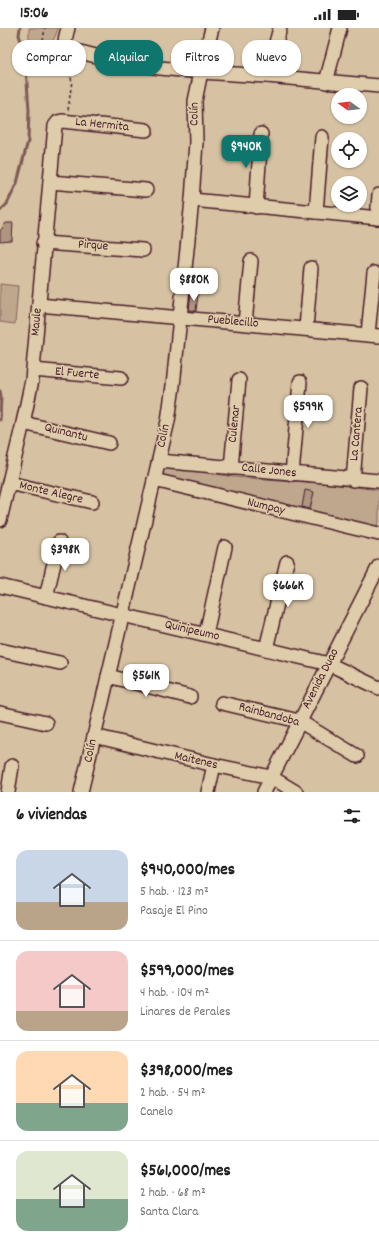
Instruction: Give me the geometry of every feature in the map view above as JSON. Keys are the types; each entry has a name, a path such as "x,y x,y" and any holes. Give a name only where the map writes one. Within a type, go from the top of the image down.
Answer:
{"street":[{"path":"65,40 68,28"},
{"name":"Colín","path":"209,40 212,28"},
{"path":"277,40 280,28"},
{"path":"326,82 340,28"},
{"path":"86,54 116,61 171,69"},
{"name":"Colín","path":"82,792 159,461 170,404 192,200 196,142 194,105 199,76"},
{"path":"267,76 379,86"},
{"name":"La Hermita","path":"58,122 62,121 146,130"},
{"name":"Maule","path":"0,520 23,423 33,370 43,243 55,126 58,122"},
{"path":"256,207 261,134"},
{"path":"316,212 322,137"},
{"path":"50,182 146,190"},
{"path":"192,200 378,218 379,195"},
{"name":"Pirque","path":"43,243 143,250"},
{"path":"245,323 251,260"},
{"path":"306,328 311,268"},
{"path":"373,335 374,273"},
{"name":"Pueblecillo","path":"39,305 373,335"},
{"name":"El Fuerte","path":"33,370 121,378"},
{"name":"Culenar","path":"231,468 239,380"},
{"path":"292,474 300,382"},
{"name":"La Cantera","path":"353,480 361,388"},
{"name":"Quinantu","path":"23,423 109,444"},
{"name":"Calle Jones","path":"159,461 353,480 379,481"},
{"name":"Numpay","path":"154,480 379,534"},
{"name":"Monte Alegre","path":"9,483 92,502"},
{"path":"46,596 59,542"},
{"path":"206,634 225,547"},
{"path":"266,649 287,562"},
{"name":"Avenida Duao","path":"264,792 329,664 375,586 379,566"},
{"name":"Quinipeumo","path":"0,586 329,664 379,688"},
{"path":"0,650 60,663"},
{"path":"108,676 190,697"},
{"name":"Rainbandoba","path":"222,703 299,722 357,756"},
{"path":"0,713 46,723"},
{"name":"Maitenes","path":"94,736 271,777 296,792"},
{"path":"208,792 214,765"},
{"path":"8,792 12,766"}],"path":[{"path":"43,40 45,28"},
{"path":"58,122 68,110 72,81 70,76"}],"shaded area":[{"path":"29,28 58,28 53,40 29,40"},
{"path":"0,284 18,286 15,324 0,322"},
{"path":"163,465 234,477 323,483 379,490 379,522 376,531 160,478"}],"building":[{"path":"6,223 13,223 12,241 0,242 0,231"},
{"path":"191,293 198,294 196,311 189,310"},
{"path":"305,490 314,492 310,509 302,507"}],"waterway":[{"path":"0,211 7,204 17,183 28,141 29,110 25,54 19,35 20,28"},
{"path":"0,391 0,420"}]}
